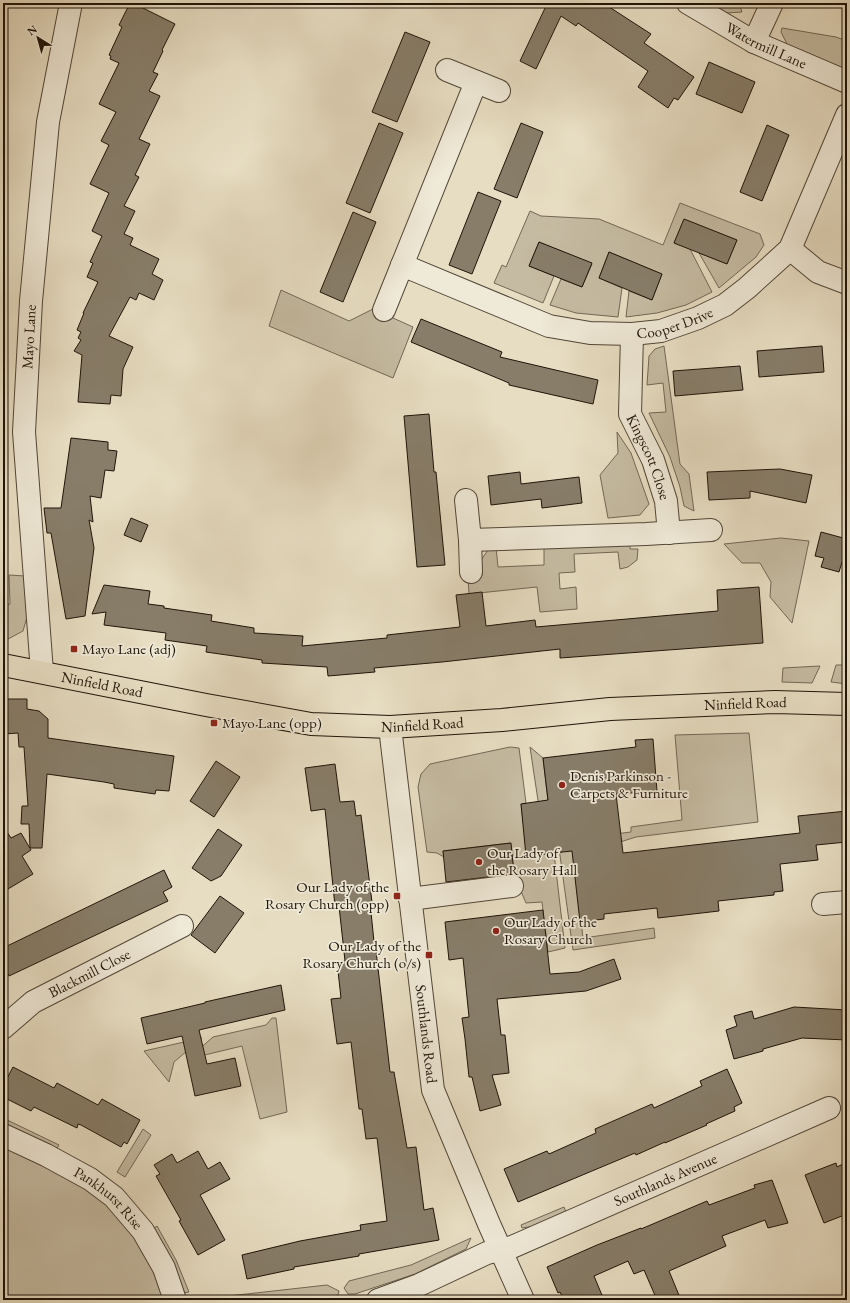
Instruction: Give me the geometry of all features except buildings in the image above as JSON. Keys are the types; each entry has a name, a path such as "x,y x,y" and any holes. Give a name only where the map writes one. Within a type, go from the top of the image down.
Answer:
{"main road":[{"name":"Ninfield Road","path":"3,665 311,724 390,727 502,720 618,709 775,702 847,704"}],"street":[{"name":"Mayo Lane","path":"42,672 24,432 31,301 48,122 71,3"},
{"name":"Watermill Lane","path":"688,3 754,42 847,82"},
{"path":"754,42 772,3"},
{"path":"447,70 500,91"},
{"path":"384,310 476,82"},
{"name":"Cooper Drive","path":"402,265 549,326 590,333 632,334 661,330 698,318 725,305 747,288 790,249 847,115"},
{"path":"790,249 818,272 847,283"},
{"name":"Kingscott Close","path":"632,334 630,414 653,460 666,501 669,533"},
{"path":"466,500 470,540 471,572"},
{"path":"470,540 669,533 711,530"},
{"name":"Southlands Road","path":"390,727 433,1090 523,1300"},
{"path":"410,899 512,886"},
{"path":"823,904 847,902"},
{"name":"Blackmill Close","path":"3,1028 33,1002 182,926"},
{"name":"Southlands Avenue","path":"378,1300 419,1285 487,1253 512,1247 829,1108"},
{"name":"Pankhurst Rise","path":"3,1135 46,1155 90,1179 114,1197 143,1231 164,1268 175,1300"}],"shaded area":[{"path":"707,3 733,3 740,6 742,12 727,13"},
{"path":"782,28 836,37 847,41 847,70 788,46 781,32"},
{"path":"680,203 760,234 764,245 756,257 719,288 699,253 727,264 737,240 684,219 674,243 690,249 712,292 686,305 657,313 626,317 629,291 652,300 662,274 609,252 599,278 622,288 618,317 576,313 550,305 561,279 582,287 592,264 539,242 529,266 554,276 543,303 494,283 502,265 506,267 530,211 541,216 599,219 663,245"},
{"path":"281,290 349,321 373,309 413,327 393,378 269,326"},
{"path":"664,346 680,464 689,474 694,511 684,506 680,487 670,457 649,413 666,412 663,383 647,385 649,356 655,349"},
{"path":"617,432 631,453 649,504 640,515 608,518 600,475 618,453"},
{"path":"781,538 809,541 792,623 770,597 771,582 760,563 742,563 724,544"},
{"path":"630,542 630,549 638,549 637,560 628,567 620,569 618,552 574,554 575,572 559,573 560,589 576,587 577,609 540,612 537,587 469,594 468,578 482,576 481,560 488,550 496,547 498,567 544,565 544,544"},
{"path":"9,575 25,576 27,617 23,631 8,639 3,639 3,606 10,604"},
{"path":"836,665 847,665 847,684 831,682"},
{"path":"820,666 812,683 782,682 783,668"},
{"path":"749,733 758,822 636,837 598,849 573,852 583,938 654,928 655,938 573,950 558,841 631,832 631,827 682,820 675,735"},
{"path":"510,747 519,748 526,803 521,804 527,856 546,854 530,747 543,758 565,948 548,952 542,902 526,903 515,877 510,843 443,851 444,857 437,853 427,852 418,787 421,774 430,764"},
{"path":"272,1018 276,1018 287,1112 260,1119 242,1046 188,1059 213,1037 266,1025"},
{"path":"202,1038 174,1062 169,1082 144,1051"},
{"path":"3,1118 59,1145 56,1150 3,1125"},
{"path":"143,1129 151,1135 125,1177 117,1172"},
{"path":"3,1147 85,1187 107,1204 123,1221 149,1257 165,1300 3,1300"},
{"path":"564,1207 566,1212 535,1226 522,1228 521,1225"},
{"path":"157,1226 176,1260 189,1292 183,1293 153,1229"},
{"path":"471,1238 466,1249 415,1274 355,1294 348,1294 344,1288 349,1281 411,1265"},
{"path":"327,1285 339,1291 338,1295 329,1300 193,1300"}],"place":[{"name":"Mayo Lane (adj)","path":"74,649"},
{"name":"Mayo Lane (opp)","path":"214,723"},
{"name":"Denis Parkinson - Carpets & Furniture","path":"562,785"},
{"name":"Our Lady of the Rosary Hall","path":"479,862"},
{"name":"Our Lady of the Rosary Church (opp)","path":"397,896"},
{"name":"Our Lady of the Rosary Church","path":"496,931"},
{"name":"Our Lady of the Rosary Church (o/s)","path":"429,955"}]}
